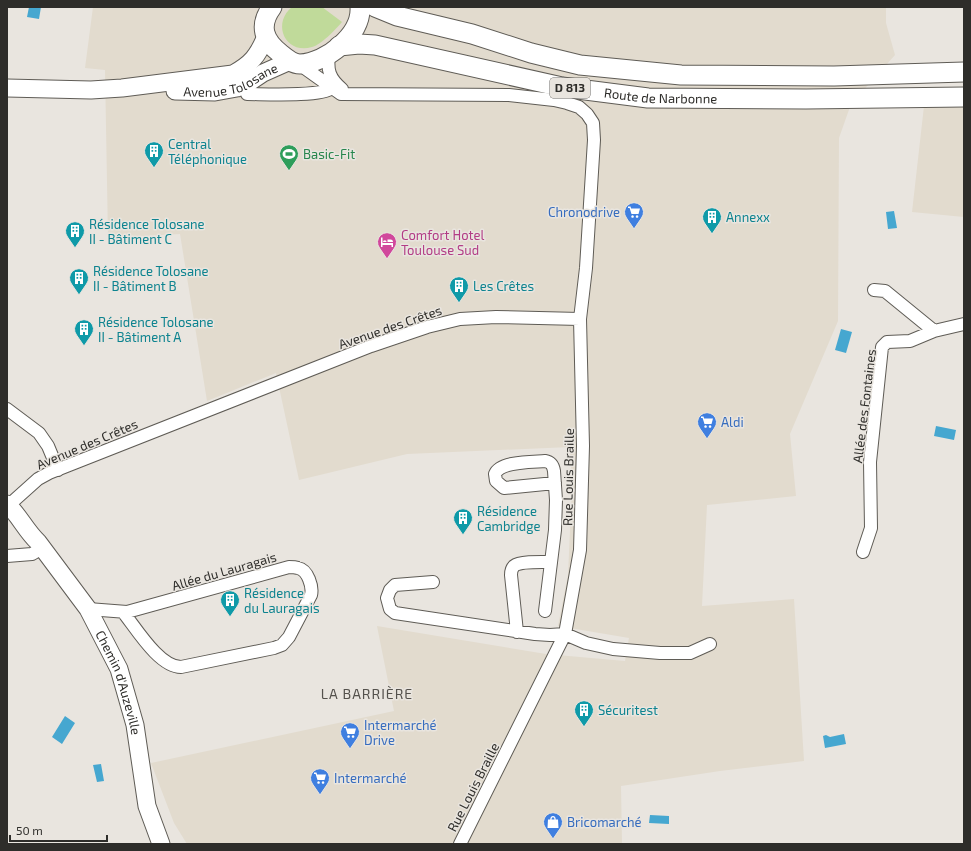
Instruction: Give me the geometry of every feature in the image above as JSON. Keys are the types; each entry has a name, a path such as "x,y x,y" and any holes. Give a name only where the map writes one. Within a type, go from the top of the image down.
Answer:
{"main road":[{"name":"D 813","path":"295,62 316,61 334,50 351,34 359,22 360,7"},
{"name":"Route de Narbonne","path":"375,7 397,16 472,34 531,53 580,65 682,75 834,76 964,72"},
{"path":"268,9 264,27 266,36 271,45 295,62"},
{"name":"Avenue Tolosane","path":"7,88 91,90 122,88 232,74 254,60 266,36"},
{"name":"Route de Narbonne","path":"334,50 359,44 375,45 562,86 648,98 806,99 964,97"},
{"name":"Avenue Tolosane","path":"122,88 215,92 237,88 245,85 263,73 295,62"},
{"name":"Chemin d'Auzeville","path":"10,500 30,535 40,545 88,609 119,669 135,725 147,806 161,843"}],"street":[{"path":"334,50 328,66 332,78 336,84 350,94"},
{"path":"295,62 341,94 509,95 567,103 579,107 587,114 593,124 594,140 586,268 580,319"},
{"name":"Avenue Tolosane","path":"248,94 318,93 330,90 332,88"},
{"path":"874,290 885,291 934,331"},
{"name":"Avenue des Crêtes","path":"10,500 38,478 371,346 427,327 460,319 496,317 580,319"},
{"name":"Rue Louis Braille","path":"460,844 565,634 580,550 583,446 580,319"},
{"name":"Allée des Fontaines","path":"863,552 871,528 870,462 882,347 887,342 910,340 934,331 964,324"},
{"path":"7,409 40,434 48,446 58,470"},
{"path":"545,611 555,530 555,483"},
{"path":"7,556 32,554 40,545"},
{"path":"517,632 511,575 512,569 518,564 551,562"},
{"name":"Allée du Lauragais","path":"88,609 123,612 137,610 289,567 302,569 312,586 310,597 289,637 282,645 181,667 170,665 159,657 123,612"},
{"path":"433,582 395,585 388,594 390,609 396,613 517,632 550,636 565,634 599,647 660,653 690,652 710,644"}],"shaded area":[{"path":"93,7 886,7 886,23 895,55 851,104 839,138 838,321 790,434 796,496 707,505 702,606 794,599 804,761 720,771 621,786 622,844 187,844 174,823 151,763 394,711 377,626 546,654 625,661 629,638 558,626 568,575 572,487 570,447 407,454 299,480 276,373 207,401 180,234 108,238 105,70 85,68"},
{"path":"964,104 964,217 912,212 924,106"}],"green space":[{"path":"292,7 322,7 342,22 316,46 303,48 295,47 284,36 282,29 286,14"}],"water":[{"path":"29,7 41,7 39,19 27,17"},
{"path":"894,211 897,228 888,229 886,212"},
{"path":"841,329 852,332 846,353 835,350"},
{"path":"936,426 956,430 954,440 934,436"},
{"path":"65,716 75,723 62,744 52,737"},
{"path":"844,734 846,744 825,748 823,736 826,735 830,737"},
{"path":"101,764 104,781 97,782 93,765"},
{"path":"650,815 669,816 669,824 649,823"}],"place":[{"name":"Central Téléphonique","path":"154,168"},
{"name":"Basic-Fit","path":"289,171"},
{"name":"Chronodrive","path":"634,229"},
{"name":"Annexx","path":"712,234"},
{"name":"Résidence Tolosane II - Bâtiment C","path":"75,248"},
{"name":"Comfort Hotel Toulouse Sud","path":"387,259"},
{"name":"Résidence Tolosane II - Bâtiment B","path":"79,295"},
{"name":"Les Crêtes","path":"459,303"},
{"name":"Résidence Tolosane II - Bâtiment A","path":"84,346"},
{"name":"Aldi","path":"707,439"},
{"name":"Résidence Cambridge","path":"463,535"},
{"name":"Résidence du Lauragais","path":"230,617"},
{"name":"Sécuritest","path":"584,727"},
{"name":"Intermarché Drive","path":"350,749"},
{"name":"Intermarché","path":"320,795"},
{"name":"Bricomarché","path":"553,839"}],"district":[{"name":"LA BARRIÈRE","path":"367,694"}]}
